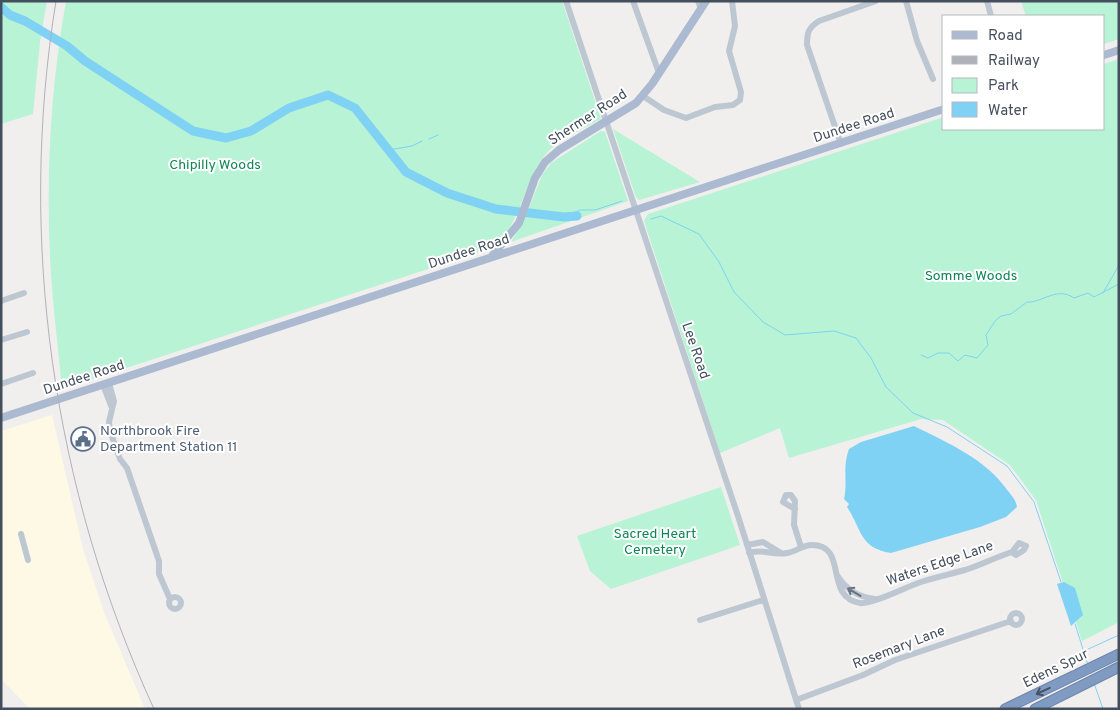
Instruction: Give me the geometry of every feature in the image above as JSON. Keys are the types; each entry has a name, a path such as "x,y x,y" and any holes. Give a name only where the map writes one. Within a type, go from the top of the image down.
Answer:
{"highway":[{"name":"Edens Spur","path":"1005,709 1119,654"},
{"name":"Edens Spur","path":"1035,709 1119,667"}],"main road":[{"name":"Shermer Road","path":"490,258 505,242 521,218 535,178 545,162 559,150 626,111 642,96 659,73 699,5 706,1"},
{"path":"1105,56 1119,50"},
{"name":"Dundee Road","path":"1,418 942,110"}],"street":[{"name":"Lee Road","path":"566,1 747,545 799,709"},
{"path":"633,1 659,73"},
{"path":"642,96 664,110 686,118 715,107 732,105 740,100 741,92 729,51 735,26 732,1"},
{"path":"841,144 807,45 807,34 811,26 818,21 876,1"},
{"path":"906,1 917,41 933,78"},
{"path":"986,1 992,15"},
{"path":"1,300 24,293"},
{"path":"1,340 27,332"},
{"path":"1,384 33,373"},
{"path":"106,384 114,401 109,422 110,431 120,459 127,468 159,561 161,581 170,599"},
{"path":"795,509 795,530 801,547"},
{"path":"21,534 28,560"},
{"path":"747,545 766,543 782,554"},
{"name":"Waters Edge Lane","path":"749,553 762,550 782,554 811,545 824,548 834,559 839,588 850,600 864,604 923,581 968,569 1012,552"},
{"path":"700,620 763,600"},
{"name":"Rosemary Lane","path":"796,700 863,675 895,660 1011,621"}],"shaded area":[{"path":"52,415 83,549 104,612 145,709 30,709 1,679 1,431"}],"green space":[{"path":"1,1 47,1 40,42 33,114 1,124"},
{"name":"Chipilly Woods","path":"66,1 562,1 601,119 551,148 532,176 512,224 496,244 494,242 480,252 62,389 51,273 49,160 53,96"},
{"path":"1021,1 1119,1 1119,39 1105,44 1105,15 1026,15"},
{"name":"Somme Woods","path":"1119,59 1119,622 1082,641 1036,500 1010,465 943,420 921,419 789,458 780,428 720,453 644,221 648,214 942,118 942,130 1105,130 1105,64"},
{"path":"613,129 700,182 639,200 636,197"},
{"path":"601,131 605,132 628,201 511,242 525,218 542,175 551,163"},
{"name":"Sacred Heart Cemetery","path":"721,487 740,545 611,589 590,571 577,536"}],"water":[{"path":"914,426 978,461 999,480 1014,498 1017,507 1006,517 980,527 891,553 873,547 863,536 847,507 849,504 844,499 846,463 849,449 861,442"},
{"path":"1064,582 1075,588 1083,615 1071,626 1057,584"}],"waterway":[{"path":"1,7 10,15 25,21 67,46 85,61 193,131 226,138 251,131 289,108 328,95 355,108 406,172 447,193 496,209 564,217 577,216"},
{"path":"429,139 438,135"},
{"path":"389,150 412,146 422,141"},
{"path":"564,217 580,210 595,210 622,201"},
{"path":"651,219 661,216 699,234 719,262 734,292 763,322 785,335 834,331 856,338 871,358 886,387 913,413 947,427 1007,466 1034,502 1061,582"},
{"path":"1103,293 1119,265"},
{"path":"921,355 928,358 938,353 949,353 958,361 965,355 977,358 988,345 986,335 995,321 1001,316 1011,314 1027,302 1033,302 1056,294 1068,295 1074,298 1088,293 1094,297 1119,284"},
{"path":"1075,624 1088,665"},
{"path":"1084,651 1119,635"},
{"path":"1094,683 1103,709"}],"railway":[{"path":"56,1 45,91 41,182 43,272 52,362 68,452 91,539 119,625 154,709"}],"place":[{"name":"Northbrook Fire Department Station 11","path":"83,439"}]}
